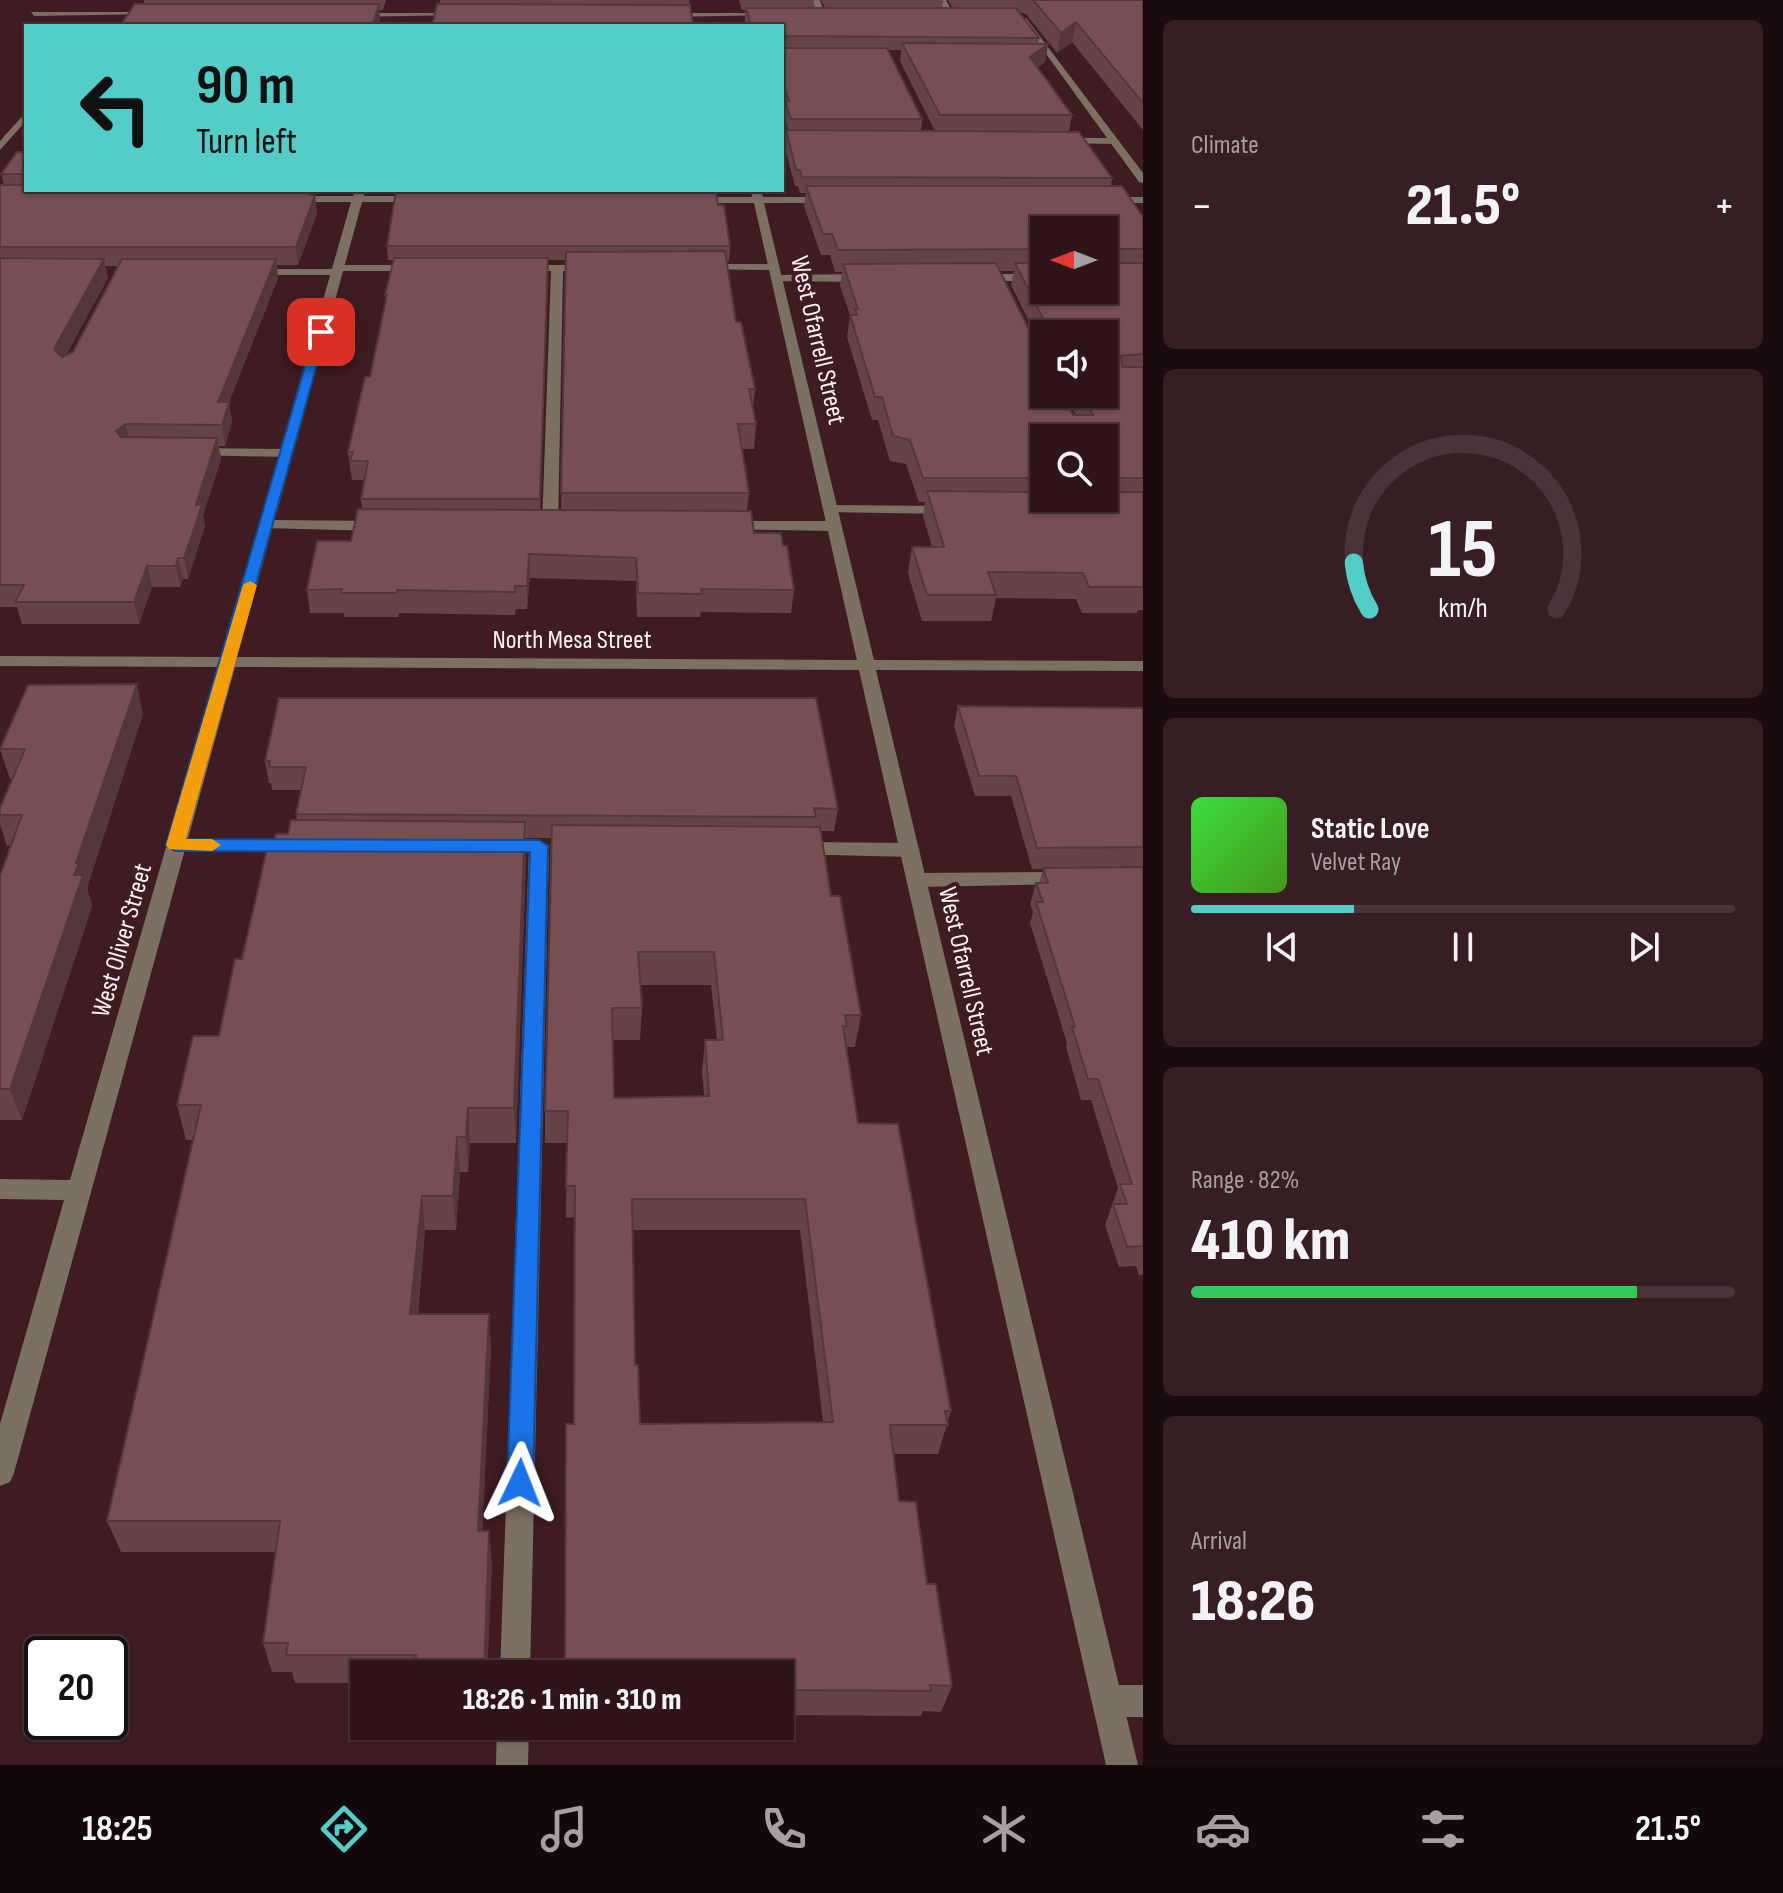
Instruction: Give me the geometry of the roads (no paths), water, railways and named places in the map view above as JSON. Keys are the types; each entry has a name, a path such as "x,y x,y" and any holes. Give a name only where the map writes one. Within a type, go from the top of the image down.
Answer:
{"street":[{"path":"713,0 718,24"},
{"path":"816,0 822,14"},
{"path":"942,0 952,15"},
{"path":"34,14 170,14"},
{"path":"98,24 106,14"},
{"path":"807,14 837,14"},
{"path":"346,15 471,15"},
{"path":"408,24 410,15"},
{"path":"658,15 777,15"},
{"path":"938,15 965,15"},
{"path":"1016,16 1022,19 1051,56 1143,180"},
{"path":"1037,56 1051,56"},
{"path":"0,147 24,117"},
{"path":"1053,141 1114,141"},
{"path":"281,199 359,194 435,199"},
{"name":"West Oliver Street","path":"0,1473 359,194"},
{"path":"682,200 757,195 851,200"},
{"name":"West Ofarrell Street","path":"757,195 1122,1765"},
{"path":"1097,200 1143,200"},
{"path":"229,272 432,268"},
{"path":"510,268 603,268"},
{"path":"550,527 557,268"},
{"path":"680,268 887,278"},
{"path":"966,278 1030,278"},
{"path":"998,278 1004,292"},
{"path":"177,452 286,453"},
{"path":"706,527 970,510"},
{"path":"268,525 393,526"},
{"name":"North Mesa Street","path":"0,661 1143,666"},
{"path":"175,845 318,845"},
{"path":"515,1660 539,846"},
{"path":"786,849 910,850"},
{"path":"917,880 1083,879"},
{"path":"0,1189 78,1190"},
{"path":"1108,1701 1143,1701"},
{"path":"512,1765 513,1740"}]}
